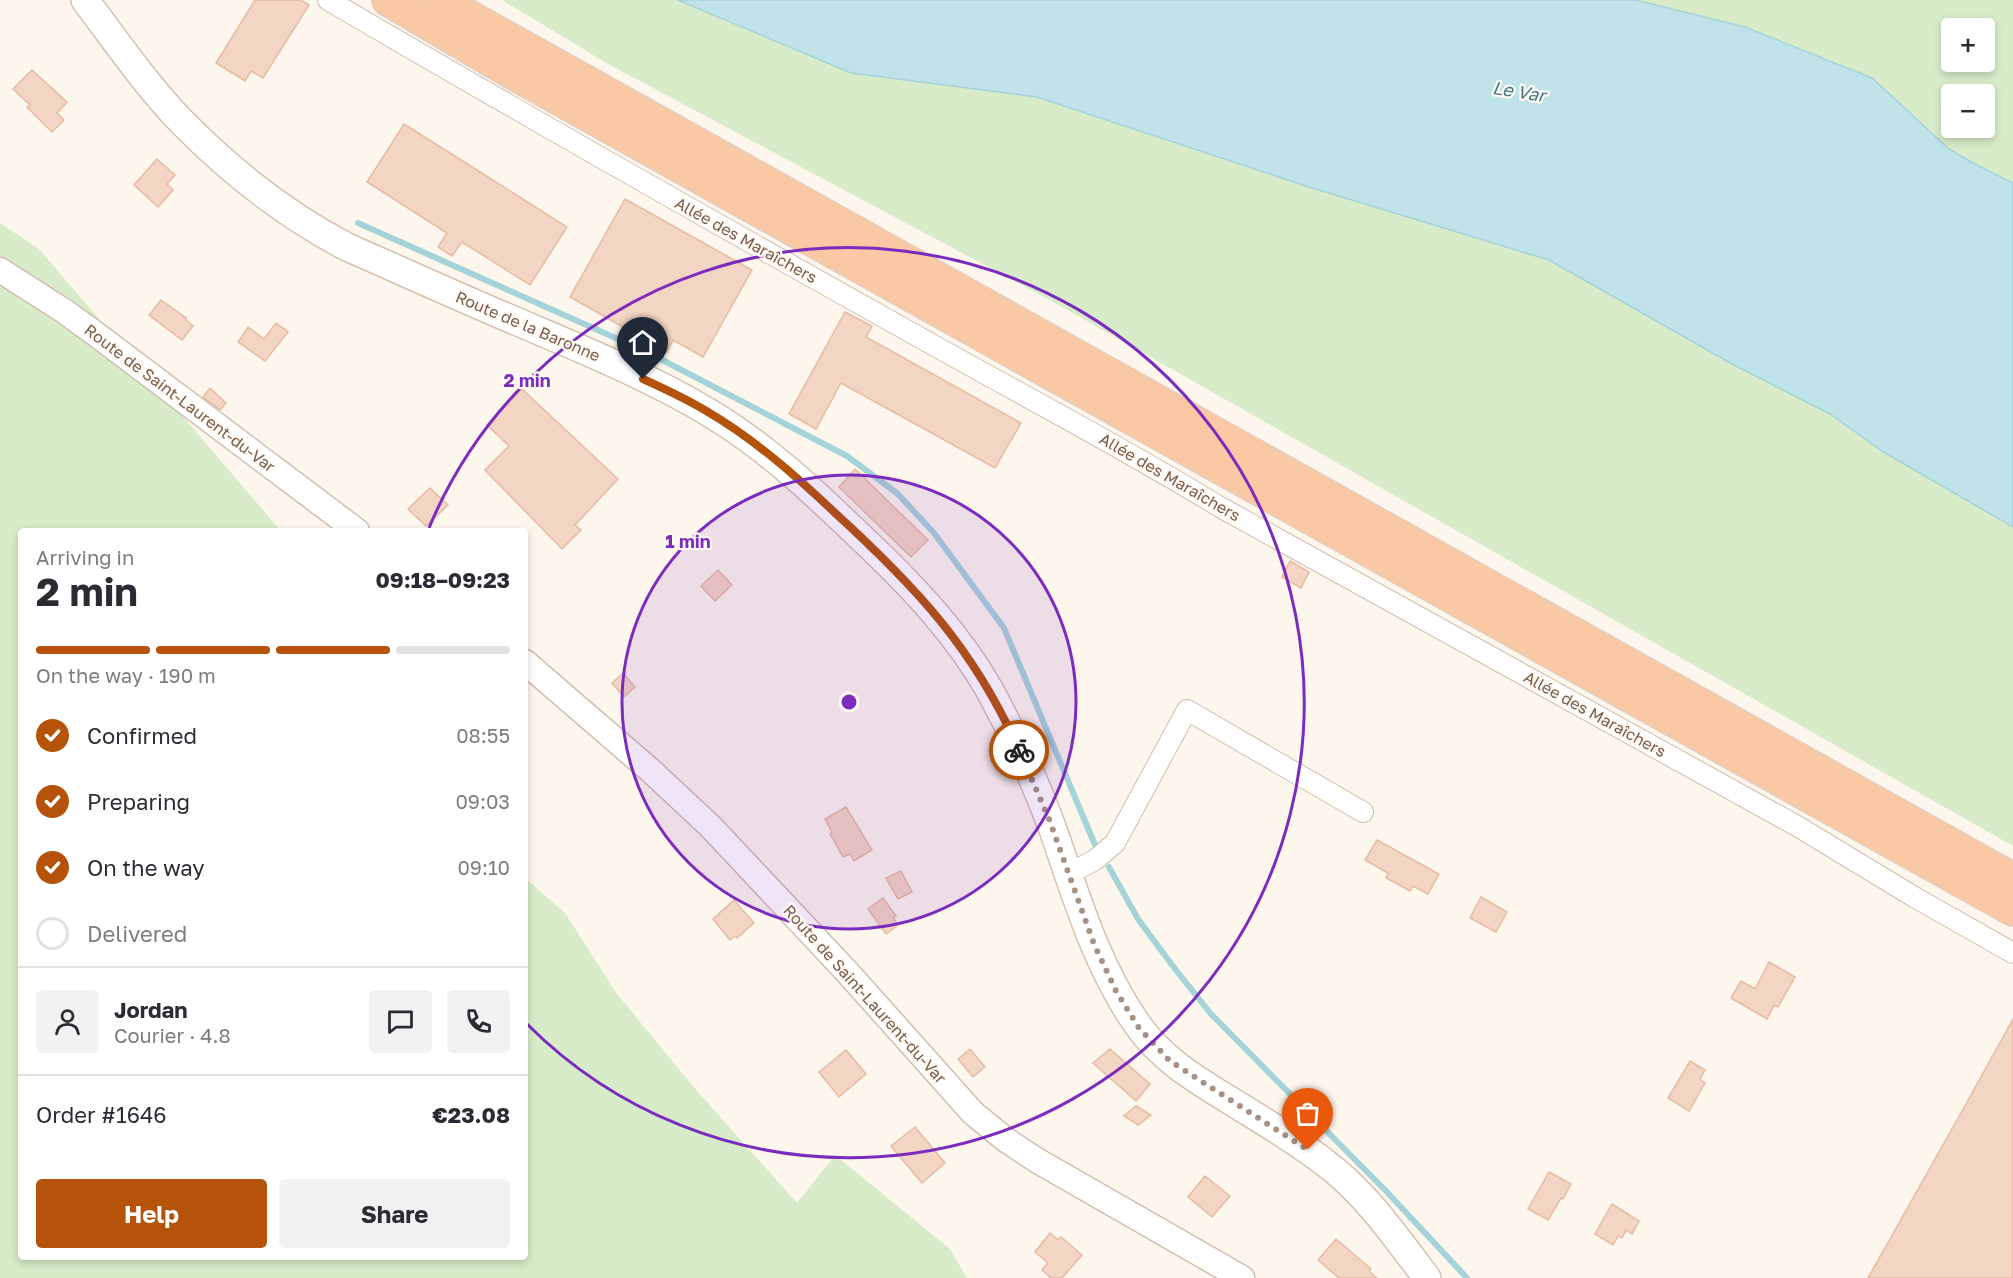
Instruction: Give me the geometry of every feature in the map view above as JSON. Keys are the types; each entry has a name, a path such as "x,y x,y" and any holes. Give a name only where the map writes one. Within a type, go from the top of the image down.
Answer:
{"highway":[{"path":"388,0 514,74 2013,910"},
{"path":"440,0 2013,879"}],"main road":[{"name":"Route de la Baronne","path":"85,0 152,88 182,122 222,160 283,209 347,247 602,358 709,412 791,472 908,582 946,626 989,688 1049,819 1098,953 1116,991 1139,1028 1170,1061 1275,1128 1324,1161 1343,1177 1369,1202 1426,1278"}],"street":[{"name":"Allée des Maraîchers","path":"328,0 962,362 1154,466 1221,507 1797,826 2013,953"},
{"name":"Route de Saint-Laurent-du-Var","path":"0,270 93,332 353,528"},
{"name":"Route de Saint-Laurent-du-Var","path":"528,665 650,770 711,827 840,964 973,1113 1006,1140 1038,1161 1242,1278"},
{"path":"1068,874 1095,860 1115,843 1187,710 1363,812"}],"green space":[{"path":"502,0 678,0 851,73 1037,97 1309,187 1549,260 1732,364 1830,414 1885,453 2013,527 2013,846 1048,299 608,64"},
{"path":"1636,0 2013,0 2013,183 1949,149 1872,78 1745,27"},
{"path":"0,223 39,249 278,528 18,528 18,1260 528,1260 528,881 565,913 617,994 698,1092 797,1203 835,1155 950,1249 967,1278 0,1278"}],"water":[{"name":"Le Var","path":"678,0 1636,0 1745,27 1872,78 1949,149 2013,183 2013,527 1885,453 1830,414 1732,364 1549,260 1309,187 1037,97 851,73"}],"building":[{"path":"255,0 301,0 309,5 263,78 251,71 245,81 216,63"},
{"path":"32,70 67,102 57,113 64,120 52,132 27,107 30,105 13,89"},
{"path":"404,124 567,227 530,285 462,242 452,256 438,247 447,233 367,182"},
{"path":"157,159 175,175 167,184 173,190 158,207 134,185"},
{"path":"625,199 752,270 703,357 673,340 667,352 570,297"},
{"path":"161,300 193,326 182,340 149,315"},
{"path":"845,312 872,326 866,337 1021,423 995,468 841,383 816,429 789,414"},
{"path":"276,323 288,332 265,361 238,342 248,327 264,339"},
{"path":"210,388 226,403 220,410 203,397"},
{"path":"522,389 618,479 575,525 581,530 562,549 485,470 509,446 487,425"},
{"path":"855,469 928,540 911,557 839,487"},
{"path":"430,488 448,505 426,526 408,509"},
{"path":"1290,561 1309,572 1301,588 1282,577"},
{"path":"718,570 732,585 715,601 701,586"},
{"path":"623,673 635,687 624,697 612,683"},
{"path":"846,807 872,850 854,861 850,854 843,857 830,834 832,832 825,819"},
{"path":"1377,840 1439,874 1428,894 1413,886 1410,891 1386,878 1388,873 1365,860"},
{"path":"901,871 912,892 898,899 886,878"},
{"path":"1481,897 1507,912 1496,932 1470,918"},
{"path":"883,898 896,916 893,917 898,925 886,934 868,909"},
{"path":"734,900 754,923 737,938 735,936 730,940 713,919"},
{"path":"1769,962 1795,977 1778,1007 1774,1005 1767,1019 1731,998 1741,981 1755,989"},
{"path":"2013,1019 2013,1278 1868,1278 1962,1111"},
{"path":"970,1049 985,1067 973,1077 958,1059"},
{"path":"1110,1049 1150,1084 1136,1101 1093,1063"},
{"path":"846,1050 866,1074 839,1097 819,1072"},
{"path":"1690,1061 1705,1070 1700,1079 1705,1083 1689,1111 1668,1098"},
{"path":"1136,1106 1151,1115 1138,1125 1124,1116"},
{"path":"915,1127 945,1163 922,1183 891,1146"},
{"path":"1549,1172 1571,1184 1548,1220 1528,1209"},
{"path":"1205,1176 1230,1196 1212,1217 1188,1197"},
{"path":"1612,1204 1639,1221 1632,1234 1626,1230 1622,1238 1618,1236 1613,1245 1595,1234"},
{"path":"1050,1233 1058,1240 1061,1237 1082,1255 1062,1278 1051,1278 1042,1270 1048,1263 1035,1252"},
{"path":"1336,1239 1371,1269 1369,1271 1377,1278 1339,1278 1318,1260"}],"waterway":[{"path":"358,223 647,352 847,456 898,494 934,533 1004,628 1095,845"},
{"path":"1109,867 1138,919 1211,1014 1386,1191 1467,1278"}],"way so far":[{"path":"1019,750 1049,819 1094,944 1116,991 1139,1028 1170,1061 1308,1150"}],"route":[{"path":"643,379 709,412 791,472 908,582 969,657 989,688 1019,750"}]}
